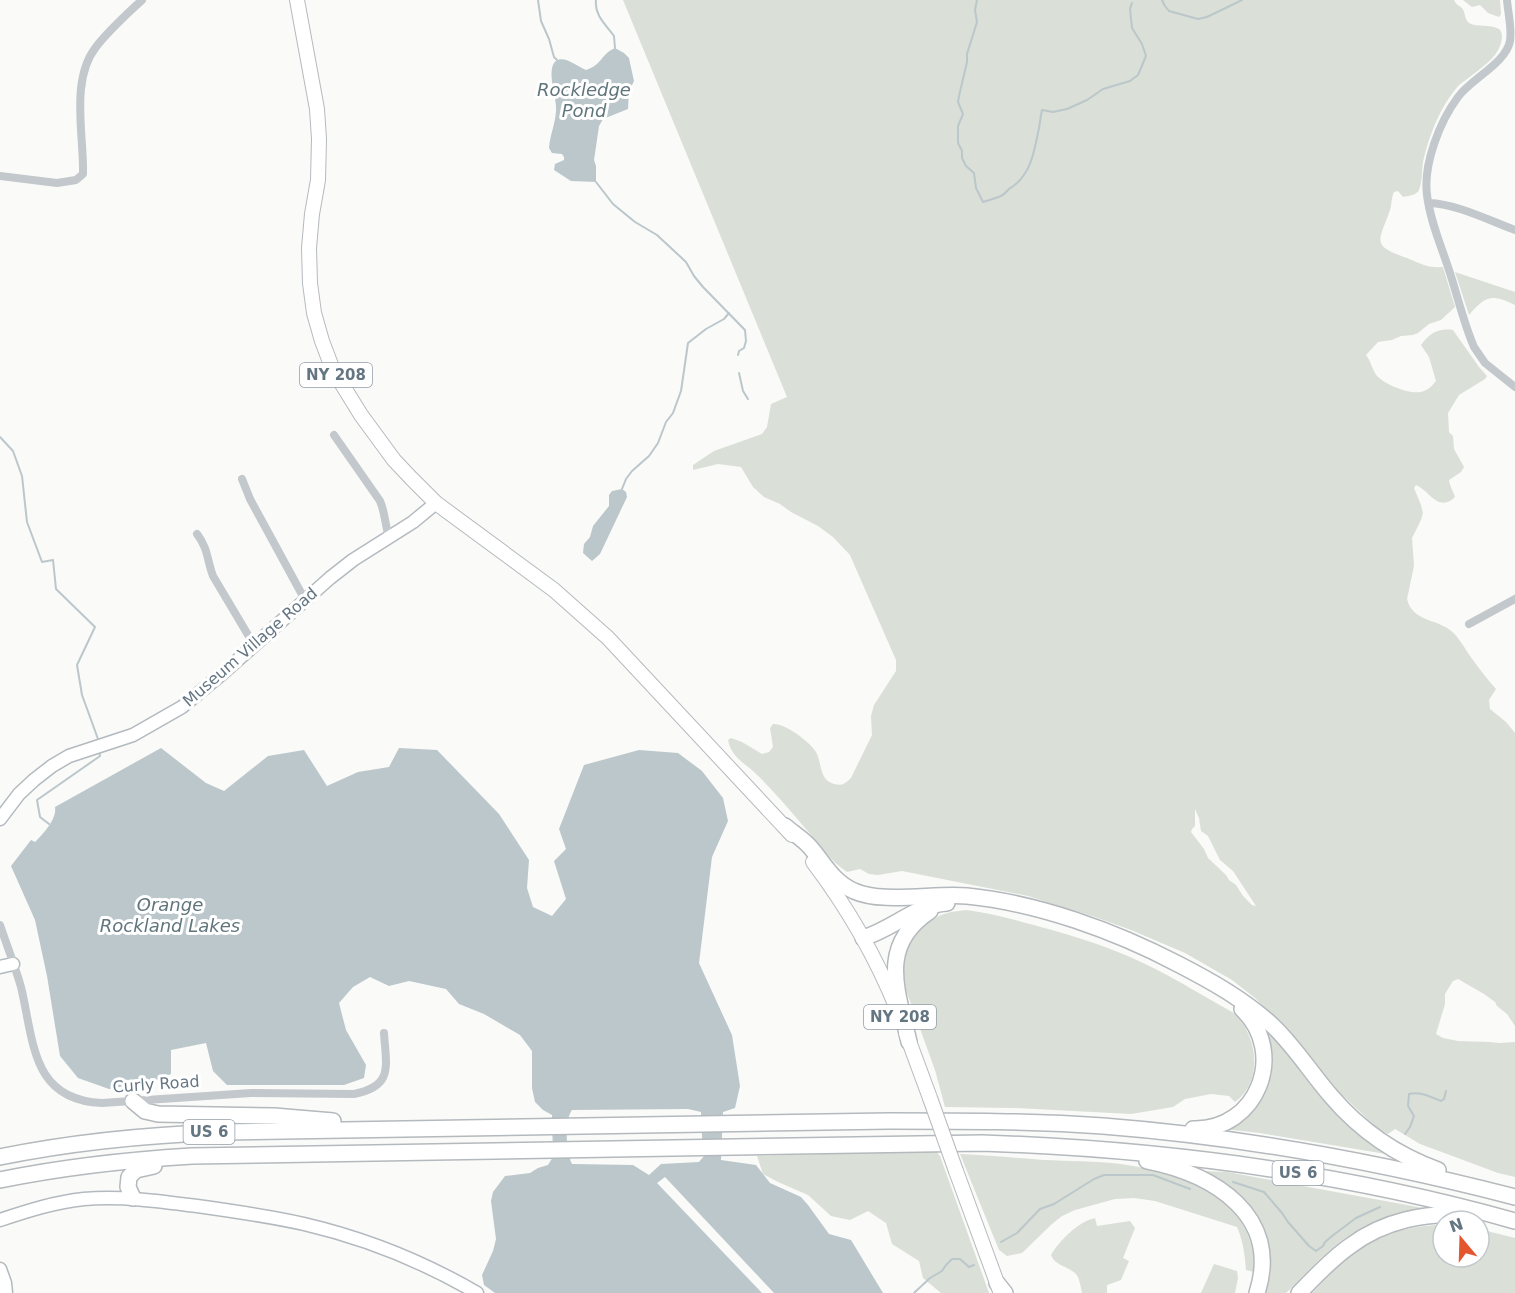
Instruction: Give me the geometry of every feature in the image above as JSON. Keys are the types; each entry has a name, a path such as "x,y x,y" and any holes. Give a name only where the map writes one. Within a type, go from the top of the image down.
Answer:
{"highway":[{"path":"785,826 809,846 835,879 853,891 866,895 975,902 1017,910 1067,924 1113,940 1159,960 1239,1007 1253,1022 1264,1049 1263,1073 1254,1096 1232,1118 1218,1125 1197,1129 1159,1125 1103,1126"},
{"path":"863,938 920,909 961,896 984,898 1053,914 1105,931 1178,964 1228,992 1262,1017 1297,1053 1358,1124 1378,1139 1420,1163 1478,1181 1515,1196"},
{"path":"909,1042 895,982 898,952 906,934 921,918 947,899"},
{"path":"133,1101 145,1111 158,1114 287,1117 420,1128"},
{"name":"US 6","path":"0,1157 90,1142 230,1131 988,1121 1103,1126 1210,1137 1298,1150 1420,1173 1515,1196"},
{"name":"US 6","path":"0,1180 69,1168 192,1156 955,1143 1077,1148 1192,1157 1298,1173 1402,1193 1515,1221"},
{"path":"1077,1148 1173,1167 1208,1182 1225,1193 1244,1211 1258,1236 1262,1251 1262,1265 1257,1293"},
{"path":"133,1198 128,1187 128,1180 130,1175 140,1169 163,1164 228,1161 281,1154"},
{"path":"1299,1293 1348,1247 1364,1236 1393,1224 1420,1216 1449,1215 1476,1217 1515,1227"}],"main road":[{"name":"NY 208","path":"297,0 317,109 319,139 318,180 309,248 310,283 314,313 333,370 394,460 436,503 554,590 608,638 785,826 815,864 863,938 887,986 1001,1290"}],"street":[{"path":"0,176 57,183 76,180 83,174 81,94 87,64 95,48 141,0"},
{"path":"1507,0 1510,32 1508,46 1500,58 1463,90 1450,109 1431,155 1426,185 1429,203 1474,347 1485,363 1515,387"},
{"path":"1429,203 1453,207 1515,230"},
{"path":"334,435 380,501 389,537"},
{"path":"242,479 305,600"},
{"name":"Museum Village Road","path":"0,819 19,794 52,766 69,756 133,735 182,707 353,560 413,522 436,503"},
{"path":"197,534 209,556 209,566 213,576 254,645"},
{"path":"1469,624 1515,599"},
{"name":"Curly Road","path":"0,925 20,987 32,1043 42,1069 50,1081 72,1099 102,1103 251,1093 354,1094 367,1092 383,1079 387,1068 384,1033"},
{"path":"0,967 13,964"},
{"path":"0,1220 48,1205 107,1198 133,1198 238,1212 321,1228 354,1238 404,1257 477,1293"},
{"path":"0,1269 6,1293"}],"shaded area":[{"path":"623,0 1454,0 1462,8 1469,23 1499,29 1502,39 1495,55 1458,86 1441,112 1425,152 1418,192 1403,197 1398,191 1394,192 1380,241 1382,246 1395,254 1424,265 1443,267 1455,307 1441,320 1429,324 1418,333 1378,342 1366,355 1375,374 1391,386 1421,392 1430,388 1436,381 1429,357 1421,345 1435,332 1453,330 1487,376 1459,395 1448,413 1449,432 1453,436 1454,449 1464,467 1461,472 1449,480 1455,497 1444,503 1439,502 1416,485 1414,488 1423,513 1412,538 1414,566 1407,599 1419,616 1444,626 1458,639 1496,689 1489,700 1490,709 1515,733 1515,1026 1495,1002 1458,979 1453,981 1445,994 1445,1004 1436,1034 1458,1041 1515,1042 1515,1177 1420,1144 1395,1129 1388,1134 1379,1130 1336,1089 1290,1034 1255,998 1232,980 1185,953 1131,930 1028,896 902,871 878,875 869,874 860,869 847,872 830,857 774,792 735,755 728,740 731,738 742,742 762,754 769,752 773,747 770,728 773,724 784,727 803,738 813,748 818,756 823,775 829,782 843,784 851,778 872,735 871,716 874,705 896,671 896,660 850,555 833,537 818,526 764,497 753,487 741,467 718,464 693,470 693,465 714,451 762,434 767,427 771,404 787,397","holes":["1195,809 1201,831 1208,836 1220,860 1233,871 1256,906 1252,905 1236,885 1208,858 1191,832 1195,826"]},
{"path":"1463,0 1500,0 1501,14 1499,17 1488,13 1480,5 1472,7"},
{"path":"1455,272 1515,292 1515,305 1490,298 1480,303 1469,315"},
{"path":"966,910 1022,922 1106,947 1156,969 1232,1012 1248,1032 1254,1057 1254,1070 1244,1093 1235,1102 1229,1096 1211,1094 1185,1099 1173,1107 1131,1114 945,1107 935,1070 903,982 904,953 914,934 922,926 941,915"},
{"path":"1267,1031 1342,1120 1386,1154 1223,1129 1248,1115 1256,1107 1267,1087 1271,1053"},
{"path":"936,1151 940,1156 989,1293 941,1293 923,1278 919,1261 892,1244 886,1223 868,1211 850,1220 831,1216 808,1195 763,1174 757,1156"},
{"path":"960,1154 1121,1164 1159,1172 1199,1187 1232,1211 1244,1226 1251,1244 1254,1272 1246,1270 1237,1227 1155,1201 1134,1198 1115,1199 1075,1210 1052,1224 1022,1253 1007,1256 999,1250"},
{"path":"1203,1171 1227,1172 1429,1209 1393,1216 1369,1225 1330,1249 1286,1293 1265,1293 1271,1273 1271,1263 1257,1218 1251,1207 1235,1191"},
{"path":"1095,1218 1097,1226 1130,1221 1135,1228 1123,1258 1129,1261 1121,1280 1107,1285 1107,1293 1082,1293 1075,1273 1056,1262 1051,1255 1070,1232 1082,1223"},
{"path":"1431,1226 1431,1269 1491,1269 1491,1232 1515,1238 1515,1293 1312,1293 1336,1268 1362,1247 1395,1232"},
{"path":"1214,1264 1237,1271 1235,1293 1201,1293"}],"water":[{"name":"Rockledge Pond","path":"615,48 629,58 634,81 629,91 628,109 603,119 599,126 594,160 596,182 571,181 554,170 555,164 564,160 564,157 562,154 552,153 549,148 556,111 553,65 556,61 563,59 586,70"},
{"path":"622,489 626,492 627,497 600,554 592,561 583,553 584,544 590,537 593,526 609,506 609,495 612,491"},
{"name":"Orange Rockland Lakes","path":"161,748 206,783 224,791 268,756 304,750 327,786 358,772 389,767 399,748 437,750 499,814 529,860 527,888 533,907 552,916 566,899 554,861 566,849 559,829 584,765 639,750 678,753 702,771 723,798 728,821 712,857 699,963 732,1035 740,1086 735,1108 723,1112 721,1160 756,1165 770,1183 801,1197 829,1234 851,1240 883,1293 774,1293 665,1177 657,1183 762,1293 495,1293 484,1285 482,1275 496,1239 491,1201 493,1192 505,1176 530,1173 548,1165 553,1157 552,1115 535,1102 532,1088 532,1051 520,1035 484,1014 459,1004 446,989 409,981 389,986 370,977 353,987 339,1003 346,1030 366,1065 364,1078 344,1085 227,1085 213,1071 206,1043 171,1050 171,1074 156,1080 109,1089 78,1078 60,1056 35,920 11,866 31,840 35,842 45,831 52,821 55,807","holes":["688,1109 701,1112 704,1156 699,1162 661,1164 649,1175 633,1165 572,1164 570,1159 567,1129 572,1110"]}],"waterway":[{"path":"538,0 541,21 557,60"},
{"path":"596,0 599,15 614,36 615,48"},
{"path":"977,0 975,10 977,22 967,54 958,102 963,114 958,126 958,143 966,166 974,173 976,188 983,202 1003,195 1018,182 1027,170 1033,156 1042,110 1053,112 1067,109 1087,100 1103,89 1130,81 1138,75 1146,56 1132,28 1130,9 1132,3"},
{"path":"1162,0 1169,11 1198,19 1242,0"},
{"path":"596,182 613,204 635,222 657,235 686,262 703,287 745,330 746,341 738,355"},
{"path":"622,489 632,471 649,456 658,443 666,422 673,413 681,391 688,343 724,319 729,313"},
{"path":"739,373 743,391 748,399"},
{"path":"0,437 13,451 22,476 27,522 42,562 53,560 56,589 95,627 77,665 82,695 98,739"},
{"path":"49,824 40,817 37,800 100,756 99,750"},
{"path":"1405,1134 1414,1116 1408,1106 1409,1094 1421,1094 1441,1101 1446,1091"},
{"path":"1001,1242 1017,1233 1040,1209 1054,1204 1104,1175 1153,1175 1190,1189"},
{"path":"1233,1182 1264,1192 1309,1246 1316,1251 1356,1218 1380,1207"},
{"path":"914,1293 930,1278 942,1271 952,1259 960,1259 969,1267 974,1265"}]}
